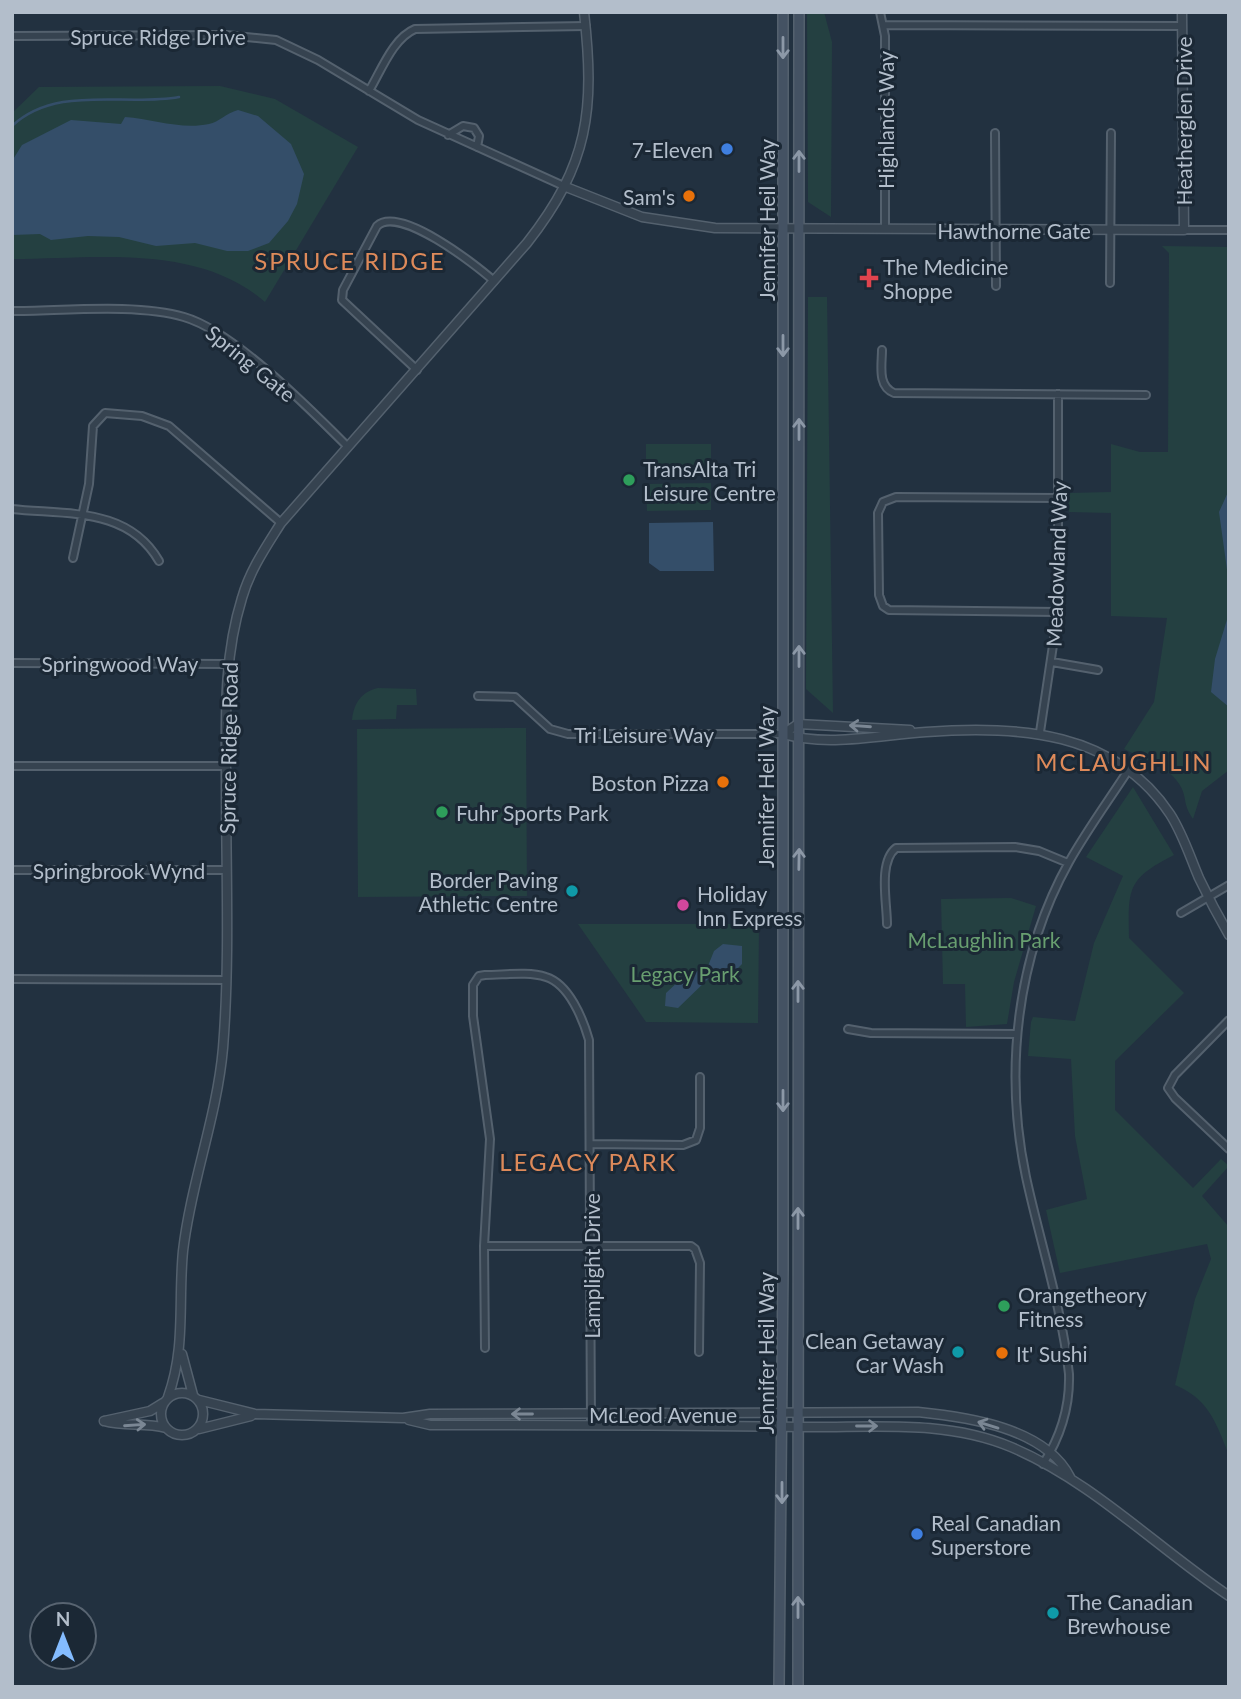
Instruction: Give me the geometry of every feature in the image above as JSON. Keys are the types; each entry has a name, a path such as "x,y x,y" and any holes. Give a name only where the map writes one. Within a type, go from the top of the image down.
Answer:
{"main road":[{"name":"Jennifer Heil Way","path":"779,1687 783,1414 783,12"},
{"name":"Jennifer Heil Way","path":"798,1687 799,12"}],"street":[{"name":"Spruce Ridge Road","path":"165,1400 177,1375 181,1348 183,1252 218,1087 226,979 227,664 236,616 249,578 281,523 494,281 550,214 566,187 580,149 588,113 590,84 584,12"},
{"name":"Highlands Way","path":"880,12 884,25 885,229"},
{"name":"Heatherglen Drive","path":"1182,12 1184,230"},
{"path":"884,25 1182,26"},
{"path":"369,91 396,46 406,33 415,29 586,26"},
{"name":"Spruce Ridge Drive","path":"12,36 258,37 295,48 448,135 624,212 660,221 715,228 799,229"},
{"path":"448,135 463,126 471,126 478,132 477,148"},
{"path":"995,132 996,286"},
{"path":"1110,283 1111,133"},
{"path":"417,370 342,300 343,290 377,226 383,220 393,220 429,235 494,281"},
{"name":"Hawthorne Gate","path":"799,229 1229,230"},
{"name":"Spring Gate","path":"12,312 144,311 182,316 202,323 248,355 347,446"},
{"path":"882,350 883,383 886,390 894,393 1146,395"},
{"name":"Meadowland Way","path":"1040,732 1058,612 1058,394"},
{"path":"73,558 89,484 93,426 105,413 142,416 169,426 281,523"},
{"path":"1058,498 896,497 883,502 878,513 879,595 883,606 889,610 1058,612"},
{"path":"12,509 103,517 131,530 151,546 159,561"},
{"path":"1052,662 1098,670"},
{"name":"Springwood Way","path":"12,663 227,664"},
{"name":"Tri Leisure Way","path":"478,696 514,697 550,729 568,734 783,734"},
{"path":"783,734 798,724 856,725 928,732"},
{"path":"783,734 799,739 860,738 928,732 1040,732 1097,749 1129,769 1171,815 1208,898 1229,934"},
{"path":"12,766 226,766"},
{"path":"1043,1464 1051,1452 1067,1410 1069,1374 1019,1136 1016,1095 1017,1034 1034,949 1068,863 1129,769"},
{"path":"887,924 887,864 896,848 1015,847 1039,851 1068,863"},
{"name":"Springbrook Wynd","path":"12,870 226,870"},
{"path":"1181,913 1229,885"},
{"name":"Lamplight Drive","path":"485,1348 484,1246 490,1139 472,993 475,980 479,976 545,976 558,986 576,1007 589,1040 592,1144 590,1425"},
{"path":"12,979 226,979"},
{"path":"1229,1020 1175,1074 1168,1088 1175,1098 1229,1149"},
{"path":"848,1029 872,1033 1017,1034"},
{"path":"592,1144 684,1145 696,1140 700,1128 700,1076"},
{"path":"484,1246 687,1245 695,1249 700,1263 699,1352"},
{"name":"Spruce Ridge Road","path":"181,1348 196,1397"},
{"path":"182,1392 196,1397 204,1413 197,1430 179,1435 150,1424 120,1426 104,1421 150,1411 182,1392"},
{"name":"McLeod Avenue","path":"196,1397 255,1415"},
{"path":"165,1400 160,1414 166,1428"},
{"name":"McLeod Avenue","path":"197,1430 226,1419 255,1415 402,1418 430,1414 798,1412 948,1415 1014,1434 1051,1452 1061,1459 1070,1477"},
{"name":"McLeod Avenue","path":"402,1418 430,1425 782,1425 953,1430 1009,1446 1070,1477 1229,1596"}],"green space":[{"path":"807,12 824,12 832,42 831,217 808,202"},
{"path":"220,86 275,99 358,147 265,302 238,283 208,270 177,262 111,257 12,259 12,113 39,87"},
{"path":"1162,246 1229,247 1229,770 1202,791 1193,819 1177,781 1156,764 1124,749 1154,702 1167,618 1111,616 1111,513 1069,512 1068,493 1111,492 1111,444 1140,452 1168,452 1169,253"},
{"path":"808,297 827,297 833,713 806,689"},
{"path":"646,444 711,444 711,471 646,471"},
{"path":"711,483 711,510 647,511 646,484"},
{"path":"378,688 416,689 417,705 397,705 396,719 352,720 359,699"},
{"name":"Fuhr Sports Park","path":"526,728 527,896 358,897 357,729"},
{"path":"1133,787 1174,855 1147,871 1134,887 1130,896 1129,938 1184,993 1115,1061 1115,1110 1193,1188 1221,1159 1229,1166 1202,1196 1229,1227 1229,1455 1215,1422 1204,1405 1175,1385 1195,1299 1211,1259 1207,1244 1060,1273 1046,1210 1087,1199 1075,1136 1071,1059 1028,1056 1031,1022 1033,1017 1075,1021 1094,943 1123,876 1086,857"},
{"name":"McLaughlin Park","path":"1011,898 1036,906 1014,982 1007,1024 966,1027 965,984 943,984 941,899"},
{"name":"Legacy Park","path":"578,924 759,924 758,1023 646,1022"}],"water":[{"path":"238,110 258,116 291,144 304,174 297,204 288,221 269,243 248,251 227,251 195,243 156,246 119,237 88,236 51,240 40,234 12,235 12,161 22,145 71,120 121,124 125,117 198,126 213,123"},
{"path":"1229,490 1229,584 1219,512"},
{"path":"713,522 714,571 660,571 649,563 649,523"},
{"path":"1229,613 1229,707 1211,692 1215,659"},
{"path":"723,944 742,946 742,964 735,971 708,979 678,1008 665,1006 666,993 681,979 708,966 714,951"}],"waterway":[{"path":"12,126 30,113 49,105 70,101 179,97"},
{"path":"1229,1353 1229,1373"}],"place":[{"name":"7-Eleven","path":"727,149"},
{"name":"Sam's","path":"689,196"},
{"name":"The Medicine Shoppe","path":"869,278"},
{"name":"TransAlta Tri Leisure Centre","path":"629,480"},
{"name":"Boston Pizza","path":"723,782"},
{"name":"Fuhr Sports Park","path":"442,812"},
{"name":"Border Paving Athletic Centre","path":"572,891"},
{"name":"Holiday Inn Express","path":"683,905"},
{"name":"Orangetheory Fitness","path":"1004,1306"},
{"name":"Clean Getaway Car Wash","path":"958,1352"},
{"name":"It' Sushi","path":"1002,1353"},
{"name":"Real Canadian Superstore","path":"917,1534"},
{"name":"The Canadian Brewhouse","path":"1053,1613"}],"district":[{"name":"SPRUCE RIDGE","path":"350,260"},
{"name":"MCLAUGHLIN","path":"1124,761"},
{"name":"LEGACY PARK","path":"588,1161"}]}
